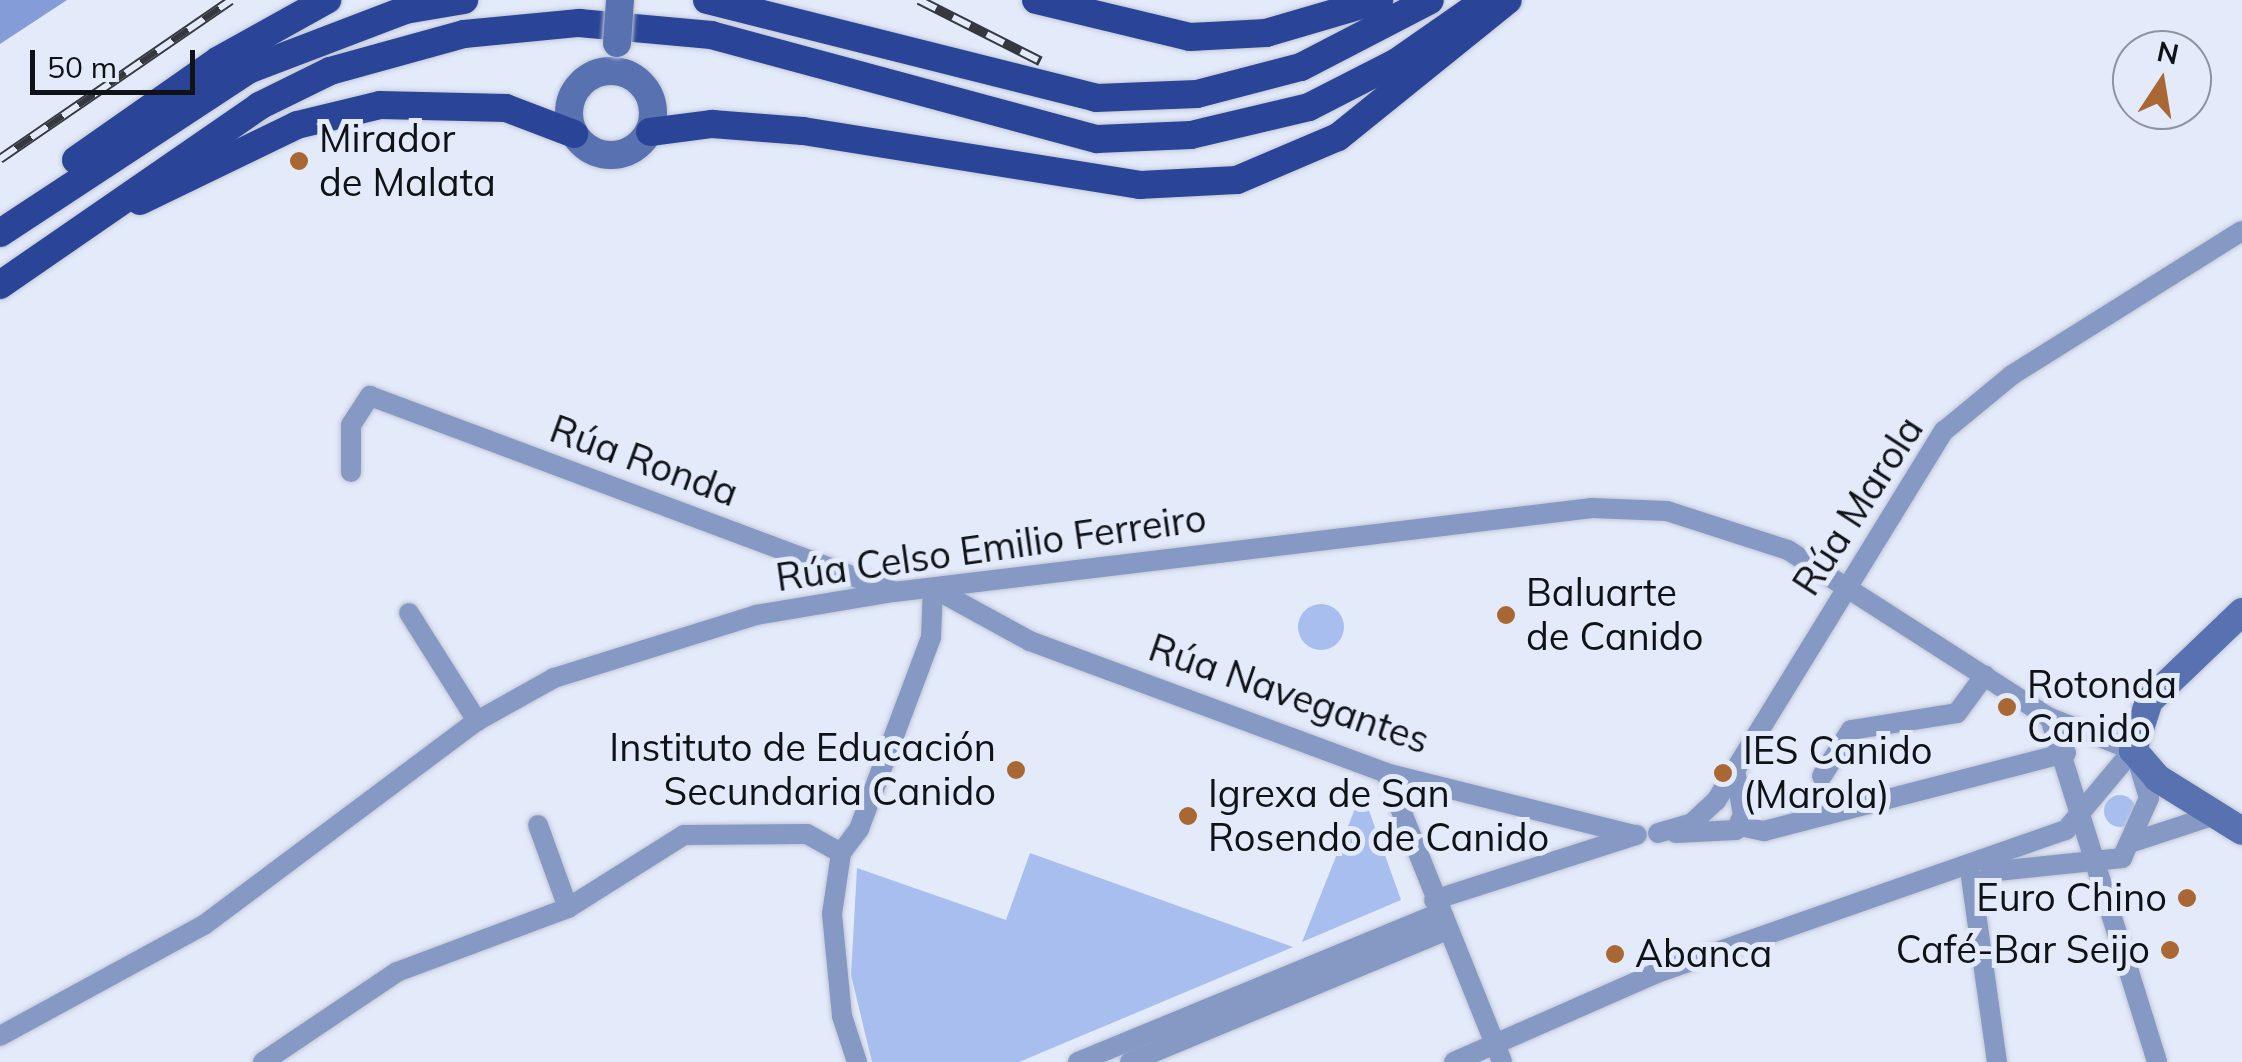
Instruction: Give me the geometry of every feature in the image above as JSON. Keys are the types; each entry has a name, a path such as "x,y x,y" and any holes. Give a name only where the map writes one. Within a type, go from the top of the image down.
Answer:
{"highway":[{"path":"0,222 110,132 327,0"},
{"path":"0,233 248,70 405,10 464,0"},
{"path":"706,0 1096,98 1197,94 1300,67 1430,0"},
{"path":"1036,0 1190,37 1266,33 1379,0"},
{"path":"0,285 259,106 330,71 464,34 579,23 712,35 1097,139 1192,134 1308,107 1397,62 1486,0"},
{"path":"650,132 712,124 802,131 1140,186 1237,180 1338,138 1508,0"},
{"path":"84,226 297,124 380,105 506,108 574,134"}],"main road":[{"path":"616,57 580,85 569,108 574,134 606,155 632,150 650,132 648,92 616,57 620,0"},
{"path":"2242,612 2149,701 2132,750 2157,778 2242,831"}],"street":[{"name":"Rúa Marola","path":"1711,806 1944,431 2012,375 2242,231"},
{"name":"Rúa Ronda","path":"351,472 351,425 370,396 894,592"},
{"name":"Rúa Celso Emilio Ferreiro","path":"0,1036 235,904 477,721 554,678 737,620 894,592 1621,507 1726,525 1847,588 2050,718 2132,750"},
{"name":"Rúa Navegantes","path":"932,588 1030,641 1386,773 1635,835"},
{"path":"857,1062 842,1016 832,914 841,853 859,829 931,637 932,588"},
{"path":"408,613 477,721"},
{"path":"1822,776 1850,730 1956,713 1985,675"},
{"path":"2050,718 2085,810 2158,1062"},
{"path":"1454,1062 1495,1040 1952,866 2066,830 2132,750"},
{"path":"2132,750 2149,798 2133,842"},
{"path":"1716,832 1711,806 1739,815 1764,831 2066,753"},
{"path":"1734,770 1739,815"},
{"path":"1386,773 1439,915 1502,1062"},
{"name":"Rúa Navegantes","path":"1658,833 1711,806"},
{"name":"Rúa Navegantes","path":"1439,915 1635,835 1716,832 1739,815"},
{"path":"1976,886 1997,871 2100,867 2133,842 2215,815"},
{"path":"538,825 568,908"},
{"path":"262,1062 397,972 568,908 684,835 807,834 841,853"},
{"path":"1952,866 1976,886 1997,1062"},
{"path":"1078,1062 1439,915"},
{"path":"1130,1062 1439,915"}],"shaded area":[{"path":"0,0 67,0 0,44"},
{"path":"1321,604 1337,611 1344,627 1337,643 1321,650 1305,643 1298,627 1305,611"},
{"path":"1362,791 1401,900 1302,942"},
{"path":"2120,795 2131,800 2136,811 2131,822 2120,827 2109,822 2104,811 2109,800"},
{"path":"1030,853 1293,947 1019,1062 872,1062 851,975 857,868 1006,920"}],"railway":[{"path":"0,159 231,0"},
{"path":"919,0 1040,61"}],"place":[{"name":"Mirador de Malata","path":"299,161"},
{"name":"Baluarte de Canido","path":"1506,615"},
{"name":"Rotonda Canido","path":"2007,707"},
{"name":"Instituto de Educación Secundaria Canido","path":"1016,770"},
{"name":"IES Canido (Marola)","path":"1723,773"},
{"name":"Igrexa de San Rosendo de Canido","path":"1188,816"},
{"name":"Euro Chino","path":"2187,898"},
{"name":"Café-Bar Seijo","path":"2170,950"},
{"name":"Abanca","path":"1615,954"}]}
